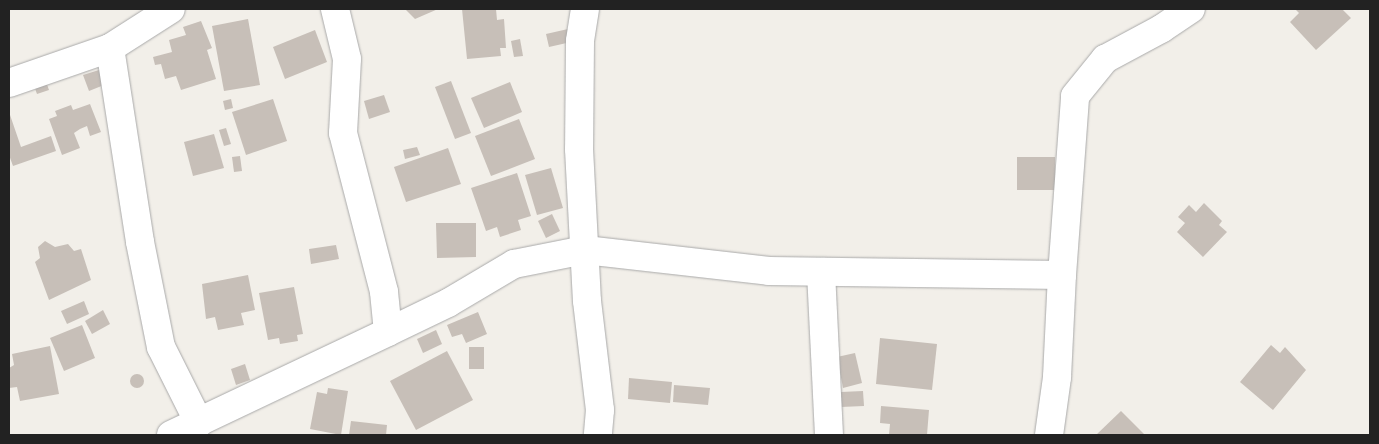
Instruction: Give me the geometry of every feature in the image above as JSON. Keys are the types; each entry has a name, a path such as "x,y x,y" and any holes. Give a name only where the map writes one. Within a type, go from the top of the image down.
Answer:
{"street":[{"path":"9,83 110,48 171,9"},
{"path":"335,9 346,60 343,133 384,292 388,332"},
{"path":"584,9 578,95 587,301 600,410 598,435"},
{"path":"1049,435 1057,377 1062,275 1075,96 1105,59 1161,29 1191,9"},
{"path":"110,48 140,242 161,347 199,423"},
{"path":"171,435 448,303 514,264 585,250 768,271 1062,275"},
{"path":"821,272 828,435"}],"building":[{"path":"405,9 438,9 415,19"},
{"path":"462,9 496,9 497,20 504,19 506,48 500,48 501,56 467,59"},
{"path":"1295,9 1342,9 1351,18 1316,50 1290,22 1299,13"},
{"path":"248,19 260,85 224,91 212,26"},
{"path":"201,21 212,48 207,50 216,79 181,90 176,76 165,79 161,64 155,65 153,57 172,52 169,40 186,35 183,27"},
{"path":"568,29 571,42 549,47 546,34"},
{"path":"315,30 327,62 285,79 273,47"},
{"path":"520,39 523,56 514,57 511,41"},
{"path":"99,70 104,85 89,91 83,75"},
{"path":"45,79 49,90 37,94 33,83"},
{"path":"451,81 471,133 455,139 435,87"},
{"path":"510,82 522,112 484,128 471,98"},
{"path":"384,95 390,112 369,119 364,101"},
{"path":"231,99 233,108 225,110 223,101"},
{"path":"273,99 287,141 246,155 232,112"},
{"path":"90,104 101,132 90,136 87,126 80,129 74,133 80,148 62,155 49,119 57,116 55,111 71,105 73,110"},
{"path":"9,112 21,147 51,136 56,151 13,166 9,155"},
{"path":"519,119 535,159 491,176 475,136"},
{"path":"226,128 231,144 224,146 219,130"},
{"path":"214,134 224,168 193,176 184,142"},
{"path":"417,147 420,155 405,159 403,150"},
{"path":"448,148 461,184 406,202 394,167"},
{"path":"240,156 242,171 234,172 232,157"},
{"path":"1017,157 1055,157 1055,190 1017,190"},
{"path":"551,168 563,208 537,215 525,175"},
{"path":"517,173 531,216 518,220 521,230 500,237 497,227 486,231 471,188"},
{"path":"1204,203 1222,221 1219,225 1227,232 1203,257 1177,232 1185,223 1178,217 1189,205 1196,212"},
{"path":"552,214 560,231 546,238 538,221"},
{"path":"436,223 476,223 476,257 437,258"},
{"path":"45,241 55,247 68,244 74,251 81,249 91,280 49,300 35,262 40,258 38,247"},
{"path":"336,245 339,259 311,264 309,249"},
{"path":"248,275 255,310 241,313 244,325 218,330 215,317 206,319 202,284"},
{"path":"294,287 303,334 297,335 298,341 280,344 279,338 268,340 259,293"},
{"path":"84,301 89,314 67,324 61,311"},
{"path":"103,310 110,324 92,334 85,321"},
{"path":"478,312 487,334 466,343 462,334 452,337 447,325"},
{"path":"82,325 95,358 64,371 50,338"},
{"path":"436,330 442,344 423,353 417,339"},
{"path":"880,338 937,344 932,390 876,384"},
{"path":"1271,345 1280,353 1285,347 1306,370 1273,410 1240,382"},
{"path":"50,346 59,394 20,401 17,387 9,388 9,368 14,365 12,354"},
{"path":"469,347 484,347 484,369 469,369"},
{"path":"447,351 473,400 416,430 390,381"},
{"path":"855,353 862,383 843,388 837,357"},
{"path":"245,364 250,380 236,385 231,369"},
{"path":"137,374 142,376 144,381 142,386 137,388 132,386 130,381 132,376"},
{"path":"629,378 672,382 670,403 628,399"},
{"path":"674,385 710,388 708,405 673,402"},
{"path":"328,388 348,391 341,435 310,429 317,392 327,394"},
{"path":"863,391 864,406 841,407 841,392"},
{"path":"881,406 929,410 927,435 889,435 890,424 880,423"},
{"path":"1121,411 1145,435 1096,435"},
{"path":"351,421 387,425 386,435 349,435"}]}
